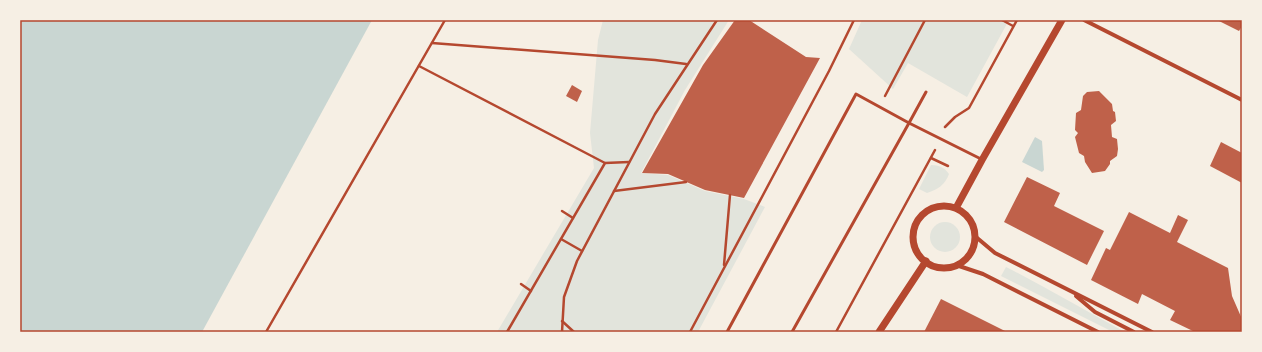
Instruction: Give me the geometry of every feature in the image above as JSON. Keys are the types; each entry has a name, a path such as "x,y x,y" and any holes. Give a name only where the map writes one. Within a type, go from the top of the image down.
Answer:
{"street":[{"path":"956,208 1062,20"},
{"path":"1084,20 1242,100"},
{"path":"1098,332 983,274 956,266 940,268 926,261 918,253 914,242 914,232 918,221 925,212 934,207 946,206 956,208 970,220 976,237 995,253 1152,332"},
{"path":"956,266 970,254 976,237"},
{"path":"879,332 926,261"},
{"path":"1071,292 1096,312 1134,332"}],"lane":[{"path":"792,332 926,92"},
{"path":"728,332 856,94 876,106 982,160"}],"path":[{"path":"266,332 445,20"},
{"path":"562,332 564,296 582,251 655,114 717,20"},
{"path":"690,332 829,71 854,20"},
{"path":"876,106 884,97 925,20"},
{"path":"1002,20 1013,26"},
{"path":"945,127 955,116 969,108 1017,20"},
{"path":"432,43 655,60 687,64"},
{"path":"419,66 605,163 629,162"},
{"path":"836,332 935,150"},
{"path":"932,158 948,166"},
{"path":"507,332 605,163"},
{"path":"614,192 686,182"},
{"path":"724,267 730,195"},
{"path":"562,211 573,218"},
{"path":"561,239 582,251"},
{"path":"521,284 531,291"},
{"path":"562,320 574,332"}],"shaded area":[{"path":"20,20 372,20 202,332 20,332"},
{"path":"603,20 729,20 685,90 641,173 668,175 705,191 744,199 765,207 698,332 497,332 594,168 590,133 598,40"},
{"path":"862,20 1009,20 967,97 908,63 893,89 849,49"},
{"path":"1035,137 1042,141 1044,170 1042,172 1022,162"},
{"path":"931,165 942,167 949,174 941,186 927,193 919,189"},
{"path":"945,222 956,226 960,237 956,248 945,252 934,248 930,237 934,226"},
{"path":"1006,267 1125,332 1113,332 1001,276"}],"building":[{"path":"735,20 749,20 806,57 820,58 744,198 705,190 668,174 642,173 703,65"},
{"path":"1217,20 1242,20 1242,26 1239,31"},
{"path":"572,85 582,91 577,102 566,96"},
{"path":"1099,91 1112,104 1113,111 1115,112 1116,121 1111,125 1112,137 1117,139 1118,149 1117,156 1110,161 1110,164 1105,171 1092,173 1085,162 1084,156 1079,153 1075,137 1078,133 1075,130 1076,113 1081,110 1083,96 1087,92"},
{"path":"1221,142 1242,153 1242,183 1210,166"},
{"path":"1027,177 1060,193 1054,206 1104,231 1087,265 1004,222"},
{"path":"1129,212 1170,233 1178,215 1188,220 1177,242 1228,268 1232,296 1242,319 1242,332 1195,332 1170,320 1175,311 1142,294 1138,304 1091,280 1106,248 1110,250"},
{"path":"941,299 1007,332 924,332"}]}
